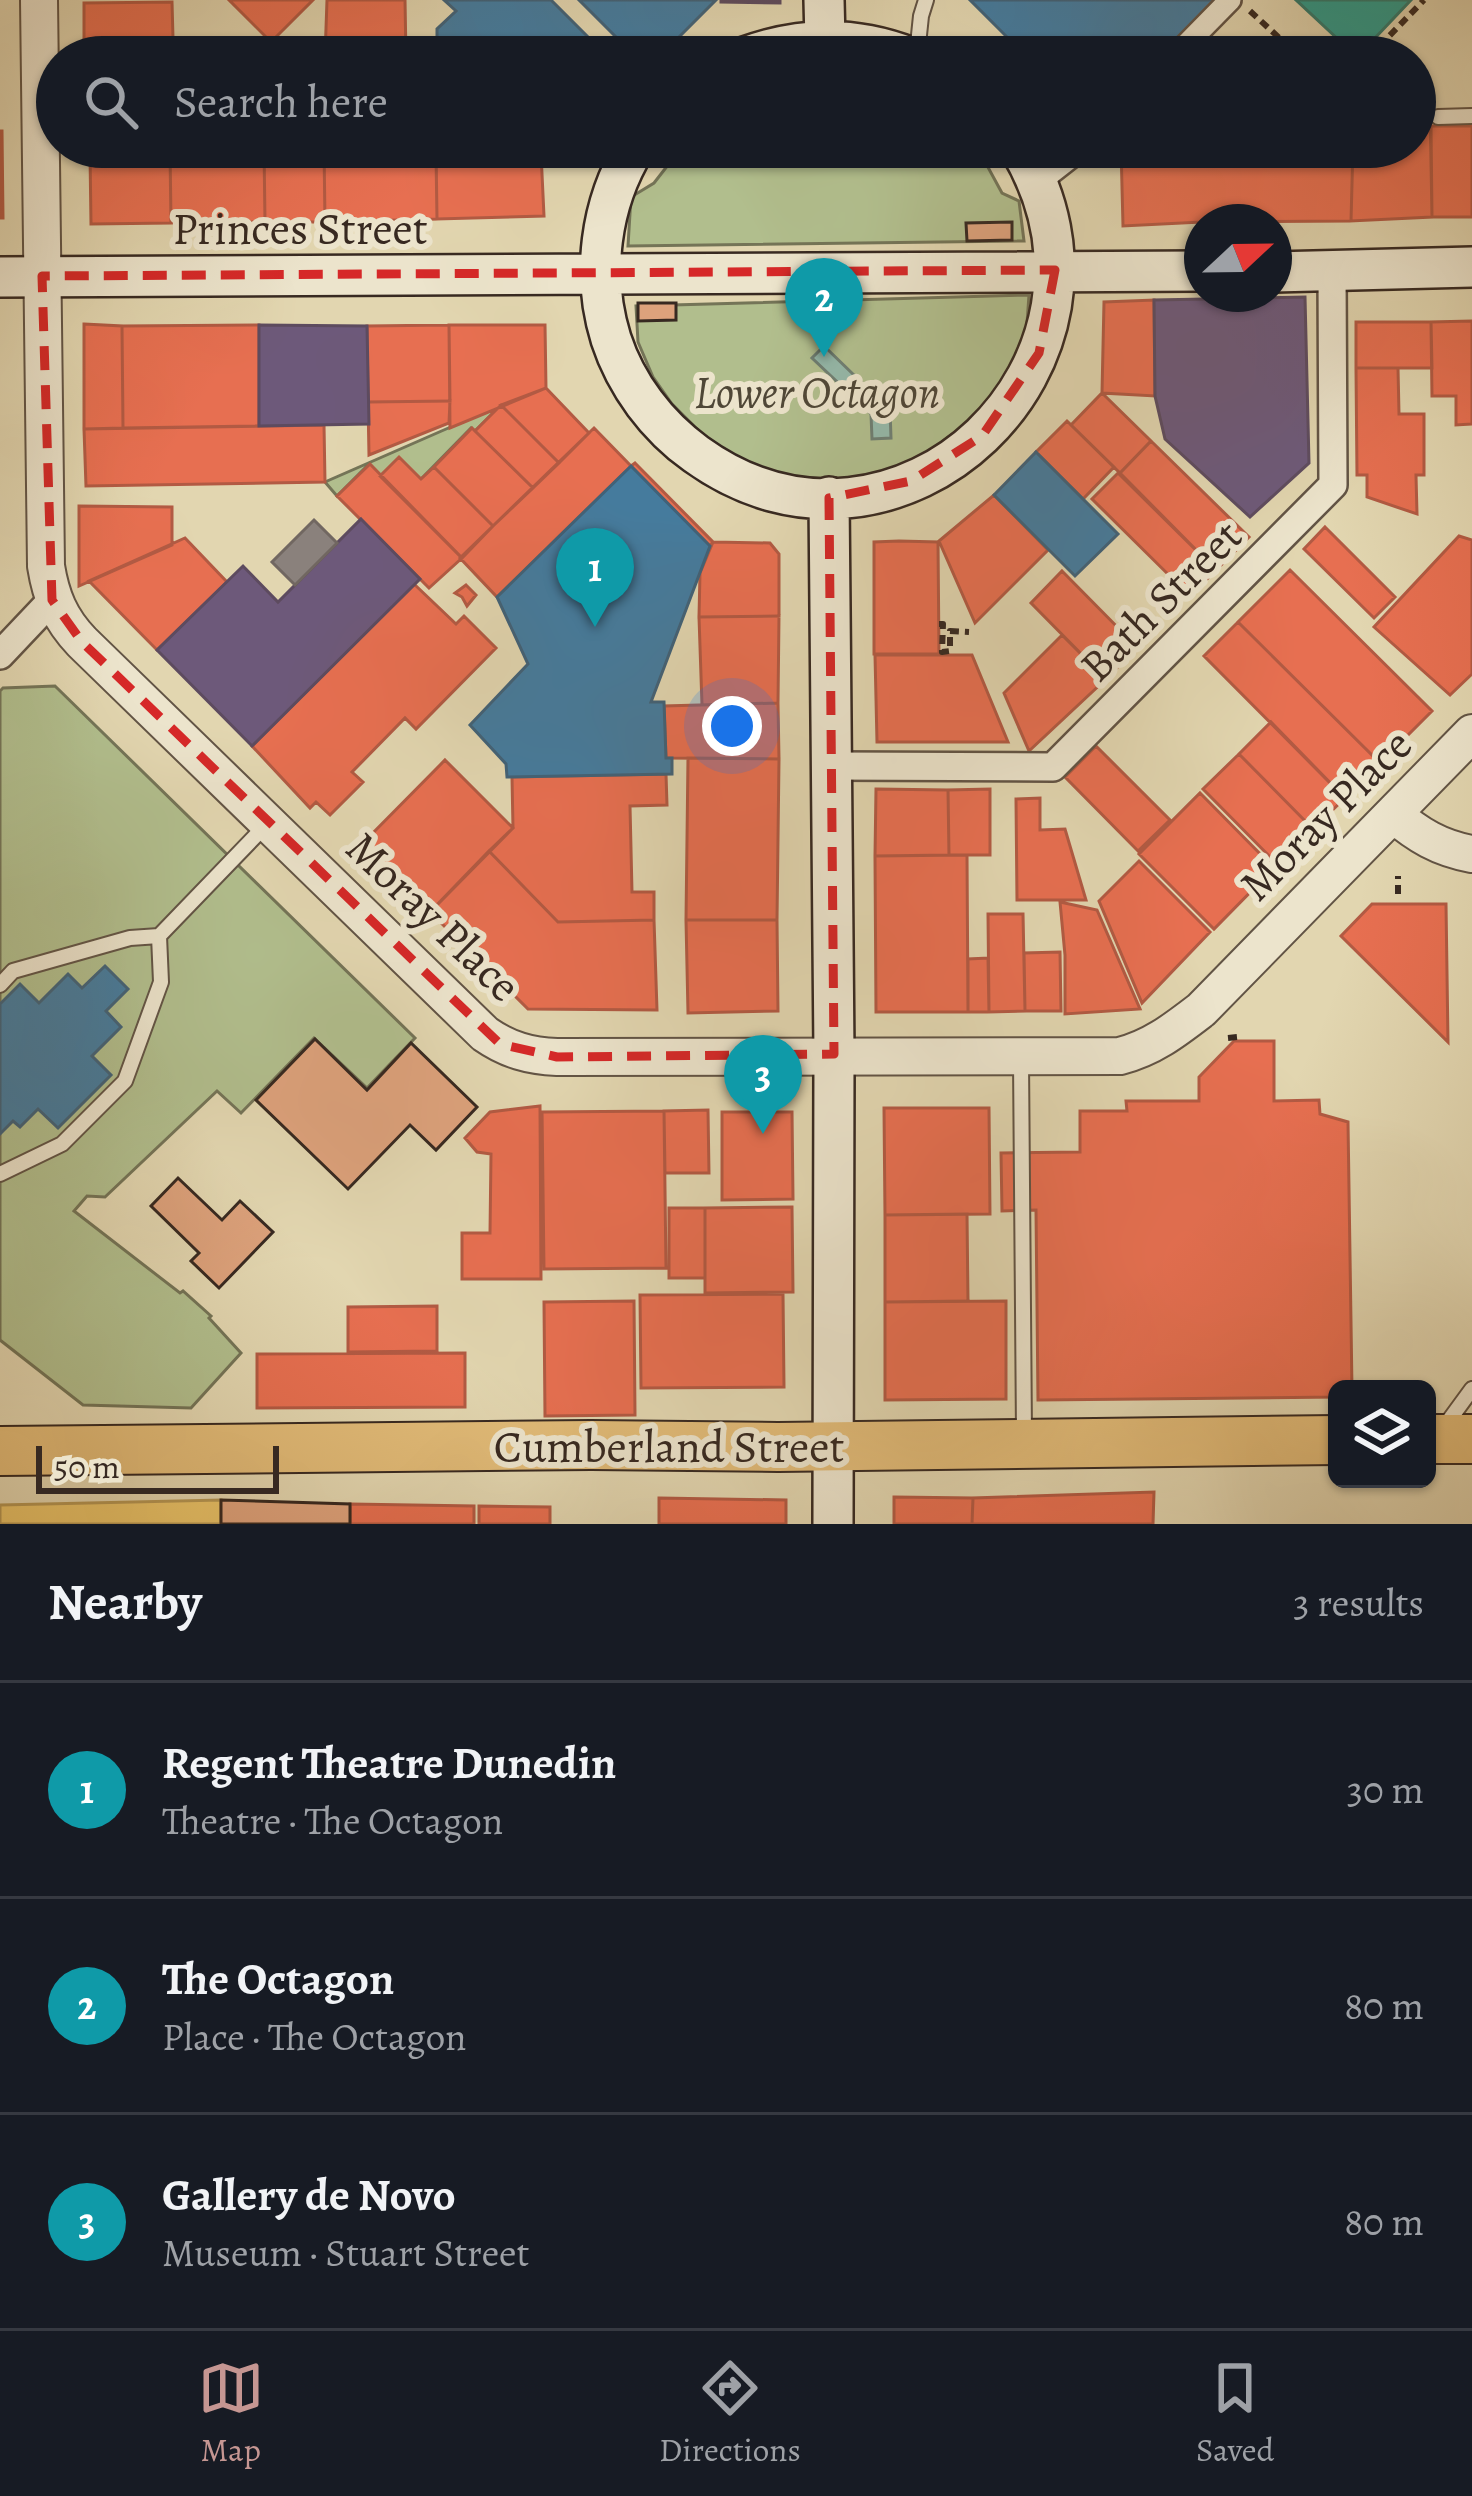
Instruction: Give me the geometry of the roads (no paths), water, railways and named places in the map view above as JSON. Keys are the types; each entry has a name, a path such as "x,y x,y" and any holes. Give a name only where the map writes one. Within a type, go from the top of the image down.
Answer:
{"highway":[{"name":"Cumberland Street","path":"0,1451 1328,1441"}],"main road":[{"path":"824,0 825,36"},
{"path":"624,168 607,213 600,275 604,312 620,361 646,406 711,465 794,495 829,497 911,481 956,458 1015,398 1039,353 1051,311 1055,270 1049,217 1030,168"},
{"path":"1292,272 1472,267"},
{"name":"Princes Street","path":"0,277 1184,271"},
{"path":"829,497 833,1524"}],"street":[{"path":"39,0 39,36"},
{"path":"1196,36 1234,0"},
{"path":"0,655 52,599 46,566 41,168"},
{"path":"1038,183 1057,168"},
{"name":"Bath Street","path":"831,766 1053,767 1333,485 1332,272"},
{"name":"Moray Place","path":"52,599 82,642 485,1034 519,1052 557,1057 1120,1056 1144,1049 1201,1010 1472,733"},
{"path":"1393,814 1416,834 1472,854"}],"lane":[{"path":"917,36 926,0"},
{"path":"1438,117 1472,116"},
{"path":"0,985 14,971 130,938 159,936 268,823"},
{"path":"0,1174 62,1144 125,1082 161,982 159,936"},
{"path":"1021,1055 1024,1444"},
{"path":"1445,1439 1472,1389"}],"place":[{"name":"The Octagon","path":"824,357"},
{"name":"Regent Theatre Dunedin","path":"595,627"},
{"name":"Gallery de Novo","path":"763,1134"}],"park label":[{"name":"Lower Octagon","path":"817,391"}]}
